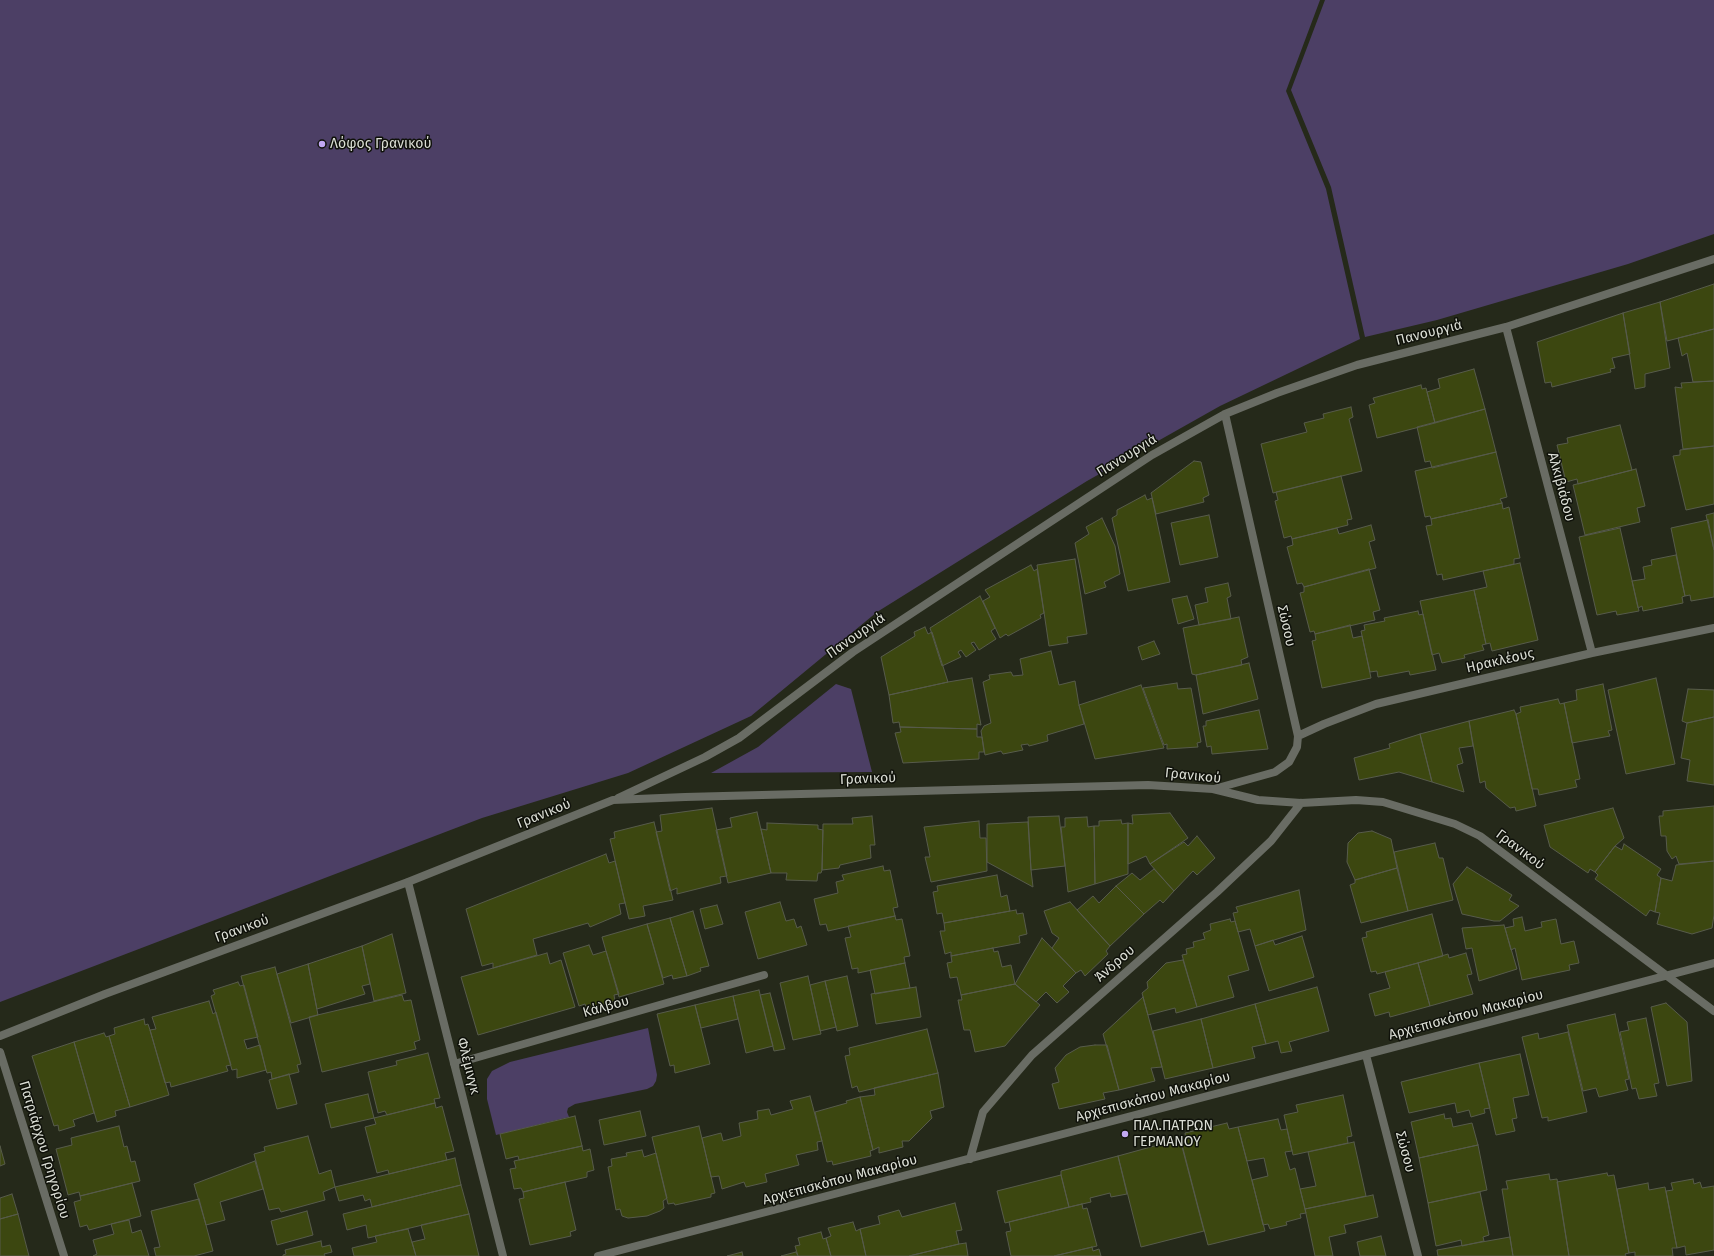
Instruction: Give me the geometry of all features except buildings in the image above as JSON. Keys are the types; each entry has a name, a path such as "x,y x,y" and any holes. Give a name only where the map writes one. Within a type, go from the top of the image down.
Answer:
{"street":[{"name":"Πανουργιά","path":"613,800 705,757 739,738 853,652 1152,455 1225,414 1277,393 1357,365 1506,327 1714,259"},
{"name":"Αλκιβιάδου","path":"1506,327 1592,653"},
{"name":"Σώσου","path":"1213,789 1275,772 1289,762 1297,747 1298,736 1225,414"},
{"name":"Ηρακλέους","path":"1298,736 1324,724 1376,704 1592,653 1714,628"},
{"name":"Γρανικού","path":"0,1036 112,991 408,882 613,800 693,796 1140,785 1213,789 1258,800 1301,803 1356,800 1383,802 1461,827 1480,836 1714,1011"},
{"name":"Άνδρου","path":"970,1159 983,1112 1032,1054 1271,841 1301,803"},
{"name":"Φλέμινγκ","path":"408,882 503,1256"},
{"name":"Αρχιεπισκόπου Μακαρίου","path":"598,1256 1714,963"},
{"name":"Κάλβου","path":"454,1064 764,975"},
{"name":"Πατριάρχου Γρηγορίου","path":"0,1052 64,1256"},
{"name":"Σώσου","path":"1366,1055 1418,1256"}],"shaded area":[{"path":"0,0 1320,0 1286,91 1326,189 1360,339 1220,406 1087,481 877,612 751,716 628,773 482,818 0,1002"},
{"path":"1325,0 1714,0 1714,234 1628,264 1437,320 1365,337 1331,187 1291,90"},
{"path":"836,684 851,689 872,772 711,773 758,747"},
{"path":"648,1028 657,1075 653,1086 647,1089 575,1104 568,1108 567,1112 569,1117 496,1135 487,1099 487,1079 492,1071 510,1062"}],"place":[{"name":"Λόφος Γρανικού","path":"322,144"},
{"name":"ΠΑΛ.ΠΑΤΡΩΝ ΓΕΡΜΑΝΟΥ","path":"1125,1134"}]}
